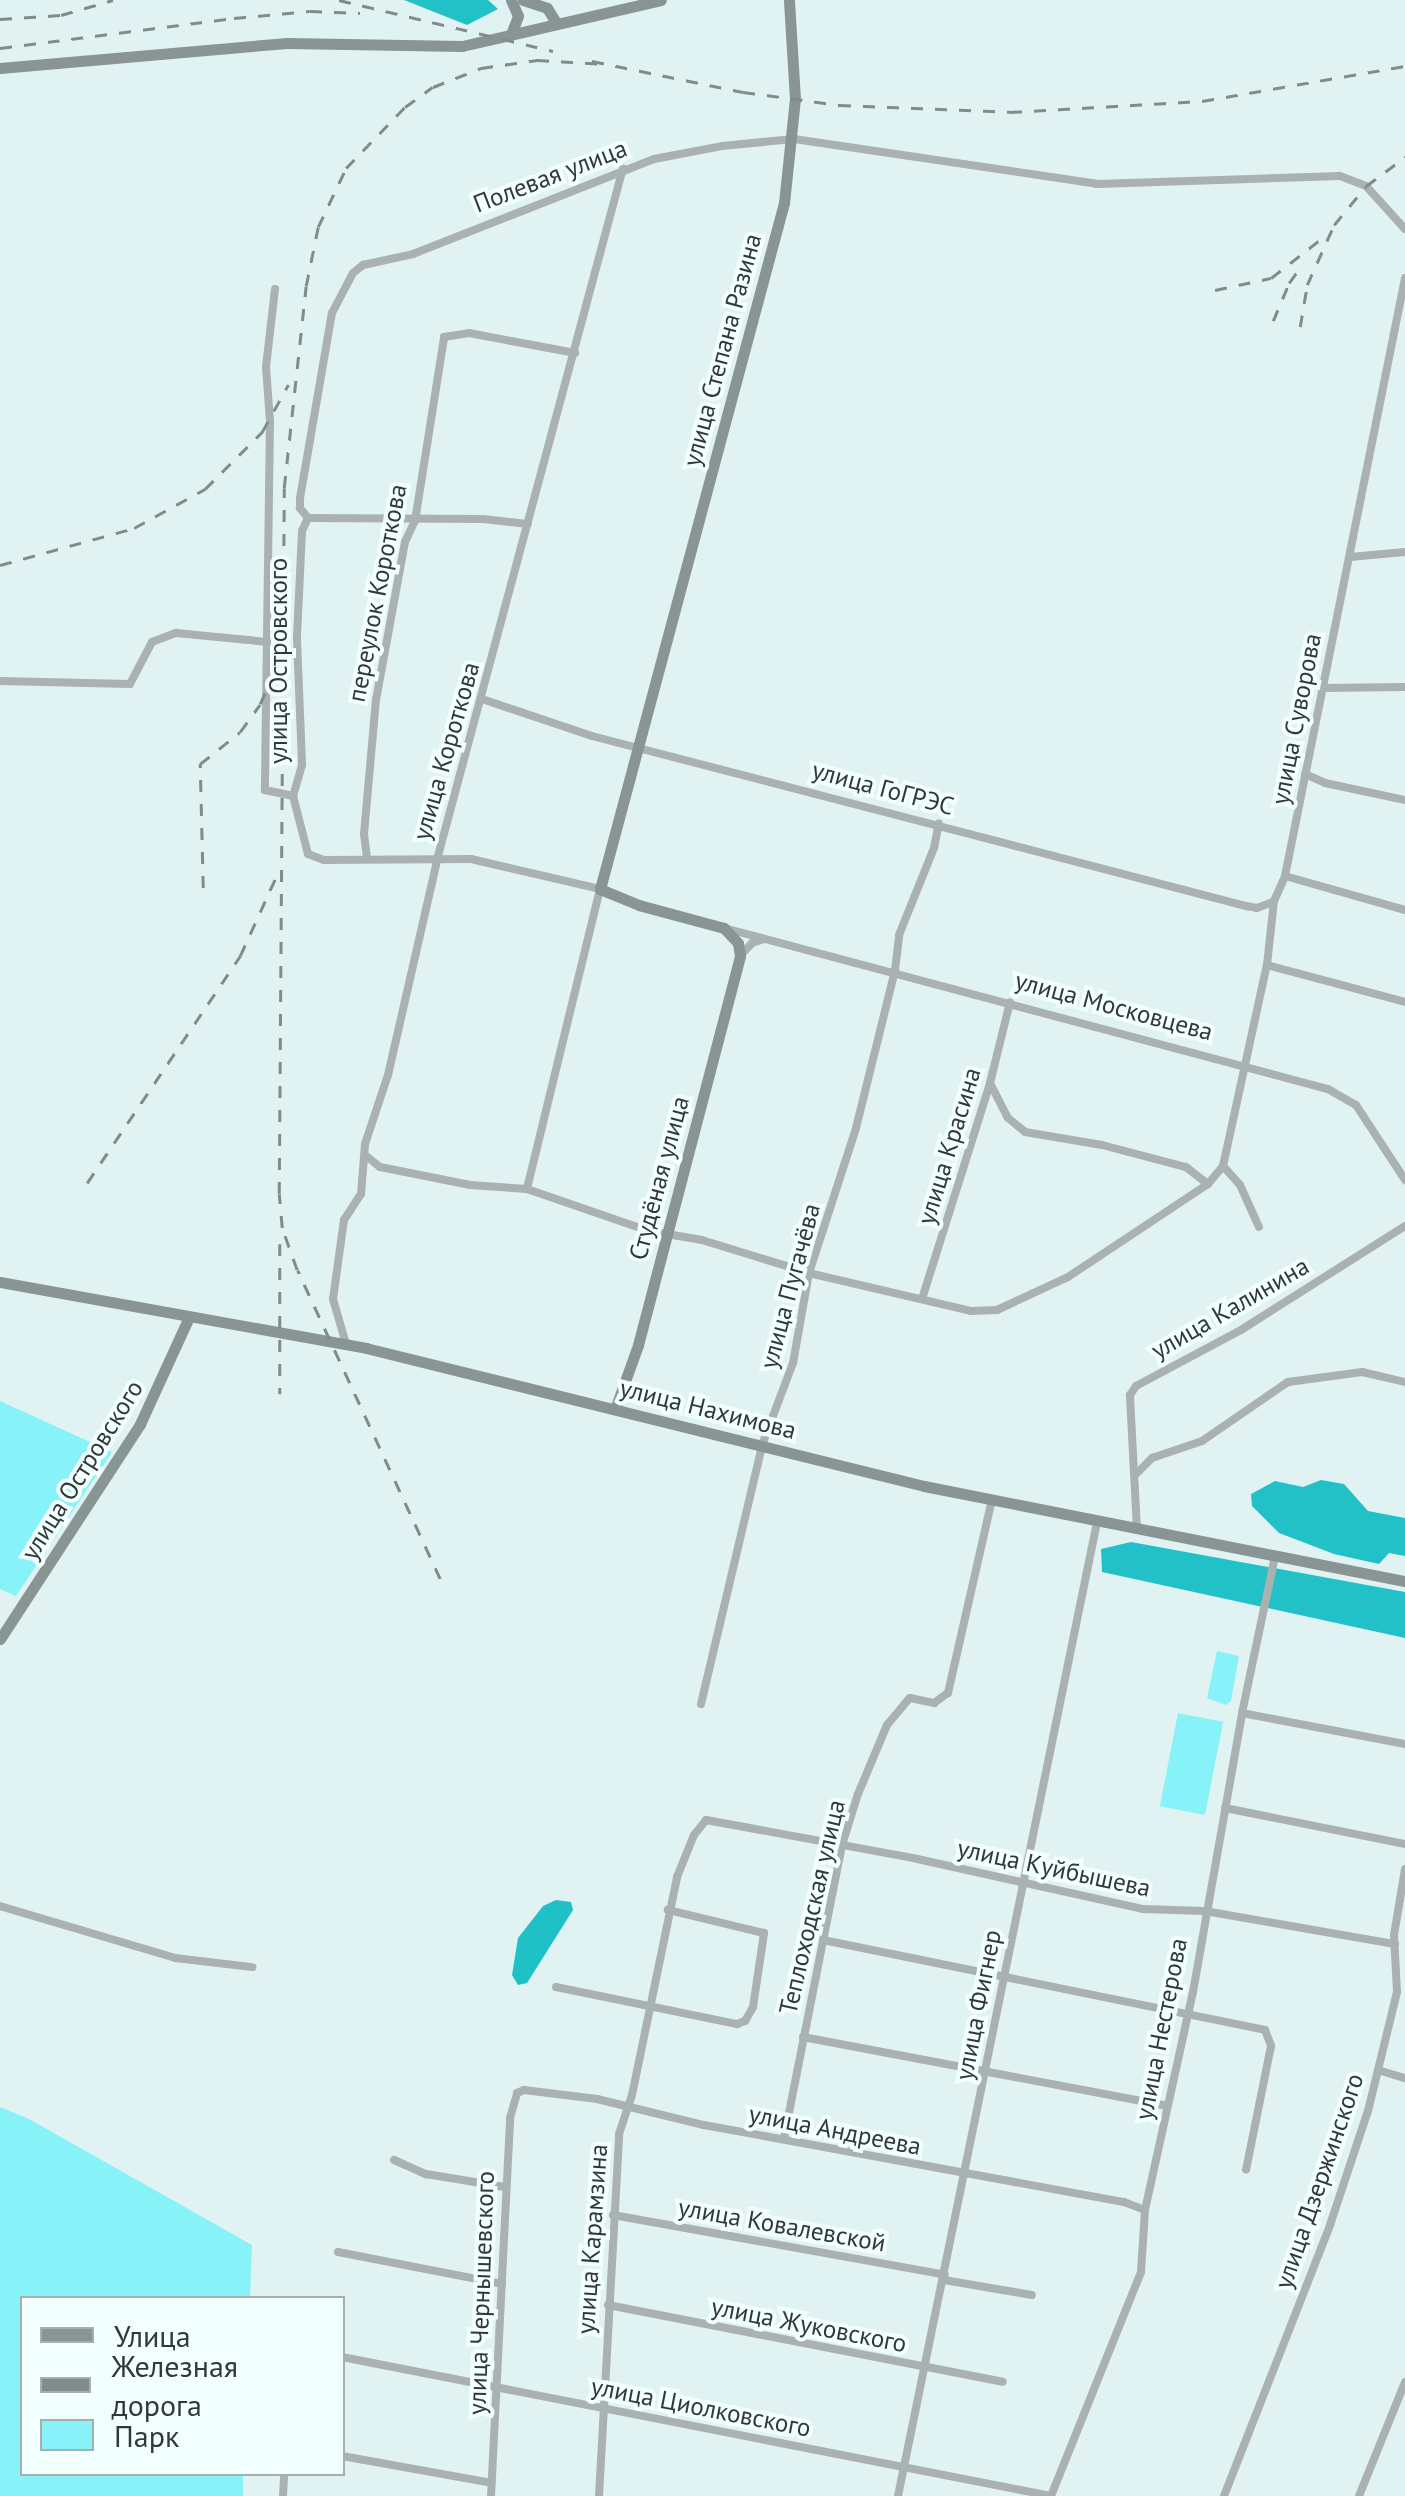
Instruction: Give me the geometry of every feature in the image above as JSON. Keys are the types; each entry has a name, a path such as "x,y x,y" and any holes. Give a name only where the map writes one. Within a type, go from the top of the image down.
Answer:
{"main road":[{"path":"511,0 518,16 512,34"},
{"path":"524,0 546,8 556,21"},
{"path":"0,68 287,43 462,46 556,21 661,0"},
{"name":"улица Степана Разина","path":"641,746 784,203 794,140 789,0"},
{"path":"600,889 641,746"},
{"name":"улица Московцева","path":"600,889 639,905 724,928"},
{"path":"724,928 738,943 740,956"},
{"name":"Студёная улица","path":"615,1409 668,1234 740,956"},
{"name":"улица Нахимова","path":"0,1282 346,1344 992,1500 1405,1581"},
{"name":"улица Островского","path":"0,1639 140,1424 189,1318"}],"street":[{"name":"Полевая улица","path":"339,294 363,265 413,254 623,168 710,148 794,140 1096,184 1348,178 1378,196 1405,228"},
{"name":"улица Короткова","path":"346,1344 333,1299 344,1220 361,1194 368,1133 388,1075 438,856 623,168"},
{"name":"улица Суворова","path":"365,1156 380,1167 470,1185 527,1190 555,1202 668,1234 960,1310 998,1310 1068,1277 1208,1184 1223,1166 1267,965 1274,902 1285,876 1405,278"},
{"path":"276,289 266,367 270,421 265,790 293,796"},
{"name":"улица Островского","path":"308,854 293,796 302,765 297,639 302,532 308,518 300,508 300,498 339,294"},
{"name":"переулок Короткова","path":"367,858 364,834 376,700 405,542 415,521 444,337 469,333 575,353"},
{"path":"308,518 483,519 528,524"},
{"path":"1350,558 1405,552"},
{"path":"0,681 130,684 152,642 176,633 267,642"},
{"path":"1322,688 1405,687"},
{"name":"улица ГоГРЭС","path":"482,699 592,736 939,823 1246,906 1257,908 1274,902"},
{"path":"1304,774 1325,783 1405,800"},
{"name":"улица Пугачёва","path":"701,1704 762,1446 793,1363 809,1273 856,1128 895,970 899,935 934,848 939,823"},
{"name":"улица Московцева","path":"308,854 324,860 438,856 506,865 600,889"},
{"path":"1285,876 1405,910"},
{"path":"527,1190 600,889"},
{"name":"улица Московцева","path":"724,928 1244,1064 1352,1100 1405,1180"},
{"path":"740,956 752,943 768,939"},
{"path":"1267,965 1405,1002"},
{"name":"улица Красина","path":"922,1299 990,1083 1010,1002"},
{"path":"990,1083 1008,1118 1025,1132 1102,1145 1186,1167 1208,1184"},
{"path":"1223,1166 1240,1185 1258,1227"},
{"name":"улица Калинина","path":"1136,1474 1130,1395 1136,1386 1242,1330 1405,1226"},
{"path":"1137,1530 1136,1474 1152,1458 1202,1441 1288,1382 1362,1372 1405,1382"},
{"name":"Теплоходская улица","path":"784,2138 842,1846 887,1724 910,1698 934,1704 948,1694 992,1500"},
{"name":"улица Фигнер","path":"898,2496 1097,1522"},
{"name":"улица Нестерова","path":"1051,2496 1141,2272 1145,2210 1274,1557"},
{"path":"1242,1713 1405,1744"},
{"path":"1224,1808 1405,1844"},
{"name":"улица Куйбышева","path":"706,1820 1143,1909 1205,1911 1399,1950"},
{"name":"улица Карамзина","path":"599,2496 619,2134 628,2109 668,1910 682,1860 706,1820"},
{"name":"улица Дзержинского","path":"1224,2496 1330,2225 1362,2132 1397,1992 1405,1869"},
{"path":"0,1906 175,1958 252,1967"},
{"path":"556,1987 648,2008 737,2024 745,2021 752,2007 764,1934 668,1910"},
{"path":"823,1940 1264,2030 1270,2038 1246,2170"},
{"path":"802,2037 1167,2106"},
{"path":"1378,2070 1405,2078"},
{"name":"улица Андреева","path":"517,2093 546,2090 1145,2210"},
{"name":"улица Чернышевского","path":"491,2496 499,2388 505,2187 511,2108 517,2093"},
{"path":"394,2160 426,2174 505,2187"},
{"name":"улица Ковалевской","path":"613,2215 1032,2295"},
{"path":"338,2252 502,2284"},
{"name":"улица Жуковского","path":"608,2305 1003,2382"},
{"name":"улица Циолковского","path":"345,2359 1051,2496"},
{"path":"1359,2496 1405,2382"},
{"path":"345,2457 492,2483"}],"green space":[{"path":"0,1401 112,1452 16,1596 0,1589"},
{"path":"1217,1651 1239,1656 1231,1701 1226,1705 1207,1698"},
{"path":"1178,1713 1223,1722 1205,1815 1160,1806"},
{"path":"0,2107 29,2119 252,2245 250,2296 20,2296 20,2476 243,2476 243,2496 0,2496"}],"shaded area":[{"path":"404,0 488,0 498,9 467,25"},
{"path":"1321,1480 1344,1484 1368,1511 1405,1518 1405,1556 1389,1553 1379,1564 1334,1554 1279,1533 1252,1506 1251,1494 1275,1481 1303,1487"},
{"path":"1131,1542 1405,1592 1405,1638 1102,1572 1101,1549"},
{"path":"556,1900 571,1902 573,1910 527,1983 518,1985 512,1975 518,1938 543,1906"}],"railway":[{"path":"0,19 61,15 113,0"},
{"path":"339,0 553,51"},
{"path":"0,48 234,18 310,11 360,13"},
{"path":"440,1579 297,1270 282,1228 279,1194 284,488 306,286 318,227 346,168 405,107 433,87 481,68 537,60 606,64"},
{"path":"592,61 743,92 839,105 1010,112 1202,101 1405,66"},
{"path":"1300,327 1307,285 1334,225 1366,186 1405,157"},
{"path":"1215,290 1271,278 1321,239"},
{"path":"1273,321 1289,283 1303,264"},
{"path":"0,565 134,528 205,489 262,432 288,385"},
{"path":"203,888 200,764 240,732 260,704 278,663"},
{"path":"87,1183 240,956 276,877"},
{"path":"280,1244 280,1394"}]}
